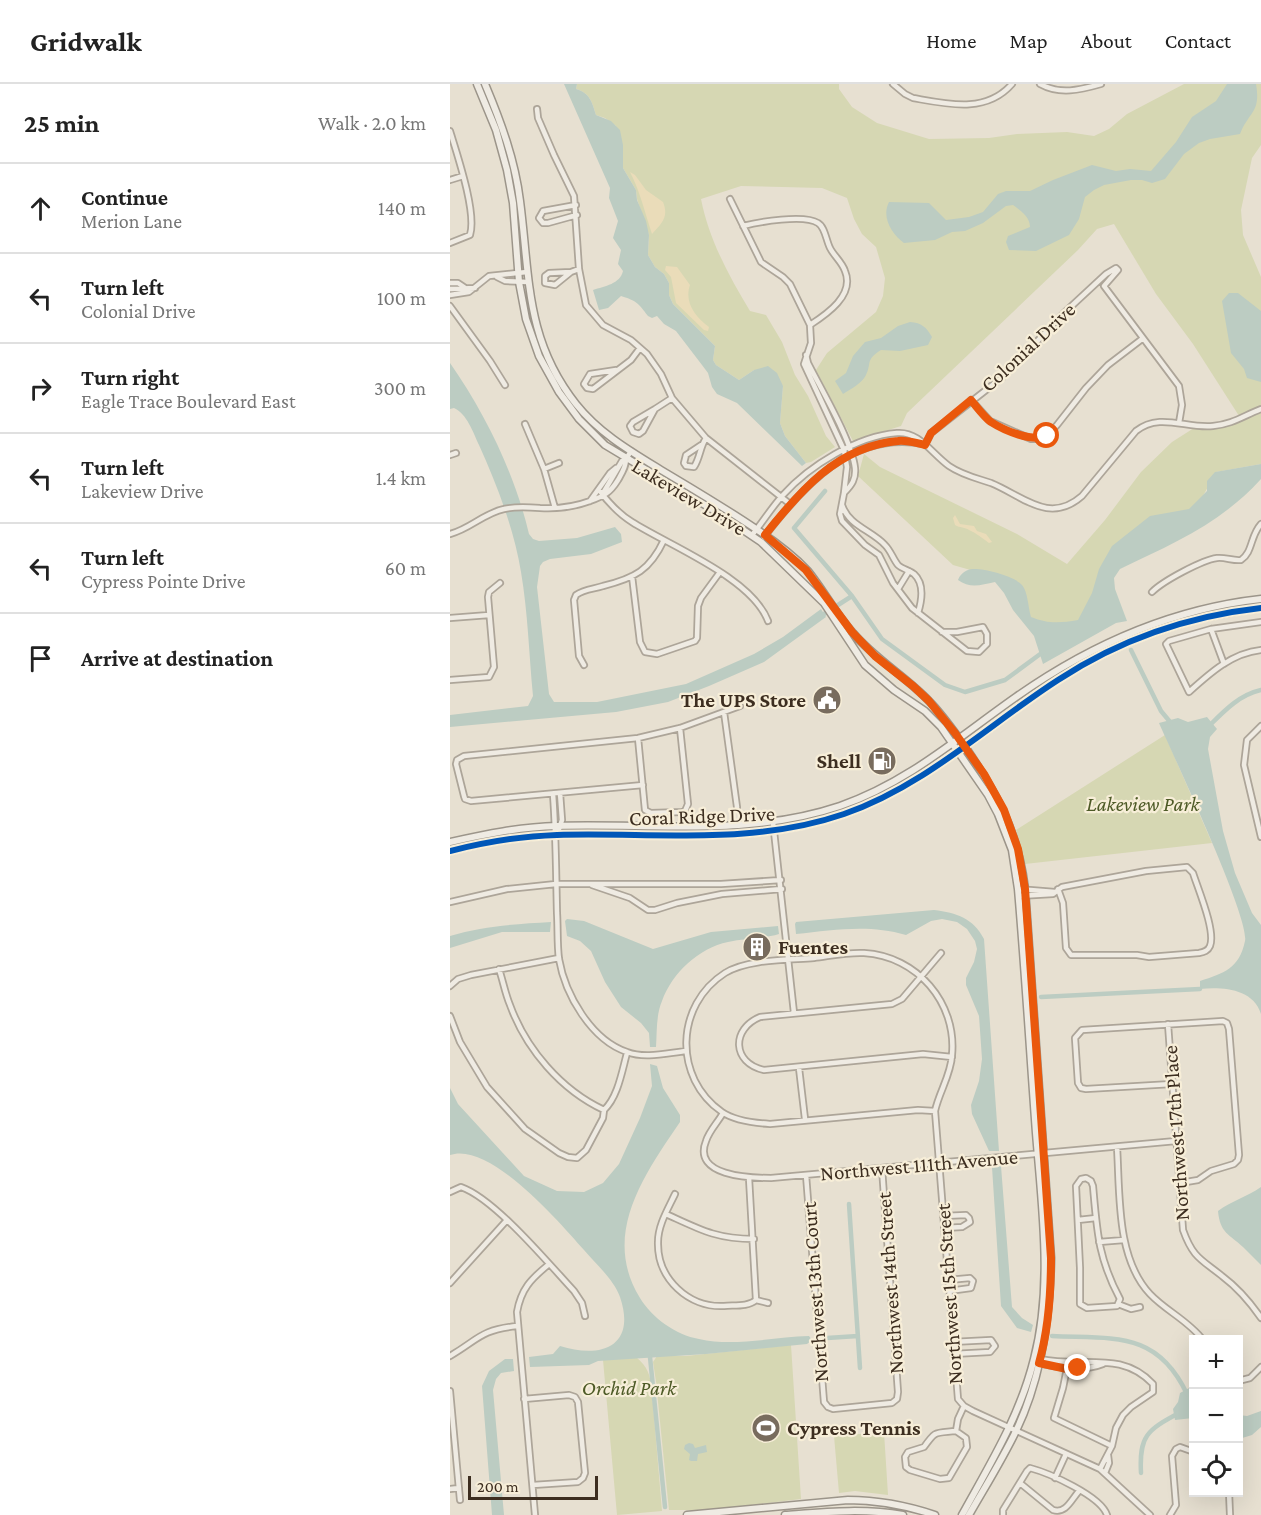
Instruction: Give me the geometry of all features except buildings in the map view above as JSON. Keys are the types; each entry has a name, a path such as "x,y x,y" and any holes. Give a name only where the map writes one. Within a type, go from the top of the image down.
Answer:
{"street":[{"name":"Lakeview Drive","path":"477,84 496,130 507,170 513,203 519,282 531,335 539,356 559,392 579,418 605,445 752,535 826,602"},
{"name":"Lakeview Drive","path":"485,84 496,110 515,171 528,282 536,325 545,354 577,405 608,437 757,529 801,564 837,616 875,656 929,701 959,739 961,748"},
{"path":"893,84 904,94 913,98 966,104 990,102 1012,84"},
{"path":"1040,84 1059,92 1101,84"},
{"path":"537,109 538,118 570,184 576,205 579,269 582,294 586,305 603,325 631,340 647,354 672,398 706,438 790,504"},
{"path":"450,131 463,176 472,222 470,235 450,243"},
{"path":"450,180 463,176"},
{"path":"730,199 761,262 790,284 810,325 811,343 804,360 805,368 846,458 847,471 840,514 842,521 865,545 879,555 889,577 912,608 918,613 942,632 966,651 980,652 987,644 987,633 983,627 957,632 942,632"},
{"path":"576,205 543,210 539,218 543,223 548,223 577,215"},
{"path":"743,226 788,220 809,220 821,225 829,246 844,268 848,284 837,304 810,325"},
{"name":"Colonial Drive","path":"925,445 931,433 1004,376 1064,313 1106,274 1116,268 1118,270 1116,274 1104,286 1142,339"},
{"path":"571,272 555,285 545,283 545,276 549,273 571,272 579,269"},
{"path":"450,295 469,292 489,276 497,277 527,272"},
{"path":"497,277 505,281 528,282"},
{"path":"450,283 458,283 464,288"},
{"path":"450,289 475,288"},
{"path":"450,306 505,385"},
{"path":"473,337 480,331"},
{"path":"971,400 990,421 1030,439 1040,439 1047,436 1057,425 1108,364 1142,339 1179,386 1182,405 1179,423"},
{"path":"616,370 590,374 584,384 587,388 593,388 631,360 640,348"},
{"path":"806,355 852,454 855,475 851,486 844,493"},
{"path":"655,409 643,431 639,434 633,432 630,426 633,422 672,398"},
{"path":"752,535 781,497 812,469 849,447 897,433 915,436 958,472 1004,489 1037,507 1058,509 1076,502 1136,431 1144,425 1163,421 1197,427 1228,424 1242,420 1261,409"},
{"path":"525,424 544,469 555,508"},
{"path":"702,445 686,455 684,463 686,466 694,467 706,438"},
{"path":"761,542 790,504 815,478 852,454 897,441 925,445"},
{"path":"602,494 631,452"},
{"path":"450,534 468,527 489,513 501,510 525,506 555,508 591,501 612,491 626,465 626,459"},
{"path":"544,469 559,463"},
{"path":"602,494 631,521 720,572 740,587 764,611 768,621"},
{"path":"842,504 848,519 875,535 890,550 898,565 912,573 921,585 922,593 918,613"},
{"path":"1152,592 1160,584 1209,560 1221,558 1241,560 1247,556 1255,531 1261,524"},
{"path":"585,665 579,656 574,600 576,595 632,576 652,563 664,540"},
{"path":"872,550 881,541"},
{"path":"898,589 909,571"},
{"path":"632,576 640,642 645,652 657,654 695,641 698,606 720,572"},
{"path":"450,680 489,677 492,673 494,667 489,592 500,583"},
{"name":"Coral Ridge Drive","path":"450,842 511,829 558,826 740,826 812,814 862,797 896,781 953,744 1055,670 1135,630 1193,610 1261,599"},
{"name":"Coral Ridge Drive","path":"450,851 506,839 557,835 724,835 774,831 826,819 866,805 923,775 1050,686 1095,658 1186,621 1238,610 1261,608"},
{"path":"450,618 489,615"},
{"name":"Lakeview Drive","path":"837,616 866,665 876,677 925,711 941,727 953,744 961,748 994,790 1008,820 1020,855 1041,1154 1051,1258 1051,1296 1040,1361 1026,1408 962,1515"},
{"path":"1261,621 1211,628 1169,641 1166,644 1189,692 1208,674 1224,664 1248,651 1261,650"},
{"path":"1211,628 1224,664"},
{"path":"643,785 468,800 464,796 456,764 460,757 638,738 680,728 740,706"},
{"path":"724,712 737,807"},
{"path":"1261,726 1247,740 1244,765 1261,837"},
{"path":"638,738 645,810 651,813 682,812 687,808 680,728"},
{"path":"558,826 562,820 560,793"},
{"path":"553,794 558,826 556,884 559,958 568,989 586,1019 605,1039 627,1053 649,1055 686,1051"},
{"path":"773,822 794,1014"},
{"path":"1022,892 1053,894 1056,891 1065,886 1146,871 1187,867 1193,873 1209,923 1211,941 1209,948 1199,953 1149,957 1071,955 1066,948 1063,903 1056,891"},
{"path":"450,902 507,889 556,884 721,884 781,880"},
{"path":"587,883 630,898 648,910 722,894 782,889"},
{"path":"630,898 632,883"},
{"path":"721,884 722,894"},
{"path":"921,976 893,960 863,953 738,967 726,972 716,980 699,999 688,1023 686,1051 694,1080 711,1103 723,1113 754,1123 770,1124 918,1110 935,1111"},
{"path":"941,953 902,999 892,1004 760,1017 752,1020 740,1035 739,1045 740,1053 746,1062 754,1068 764,1070 923,1054 952,1057"},
{"path":"450,986 458,979 559,958"},
{"path":"499,969 510,1005 531,1046 560,1080 585,1100 604,1110"},
{"name":"Northwest 15th Street","path":"921,976 938,996 949,1020 953,1039 949,1073 935,1111 953,1354 958,1399 964,1406"},
{"path":"450,1016 460,1042 473,1065 505,1109 542,1142 568,1157 577,1158 586,1150 603,1118 604,1110 610,1105 615,1094 627,1053"},
{"path":"1172,1084 1081,1088 1078,1083 1075,1038 1082,1030 1223,1021 1227,1023 1238,1160 1234,1164 1211,1171 1198,1180 1180,1183"},
{"name":"Northwest 17th Place","path":"1168,1024 1183,1230 1189,1247 1235,1287 1261,1318"},
{"path":"799,1068 805,1119"},
{"name":"Northwest 111th Avenue","path":"723,1113 706,1140 704,1157 708,1164 715,1168 749,1178 806,1175 1176,1141"},
{"path":"1116,1147 1124,1240 1137,1276 1148,1292 1199,1335"},
{"name":"Lakeview Drive","path":"969,1515 1013,1429 1035,1357 1044,1295 1041,1154"},
{"name":"Northwest 14th Street","path":"828,1407 833,1409 892,1403 897,1399 882,1168"},
{"name":"Northwest 13th Court","path":"806,1175 824,1402 828,1407"},
{"path":"675,1194 660,1227 658,1242 661,1266 669,1279 680,1292 706,1305 752,1304 756,1300 749,1178"},
{"path":"1118,1305 1120,1299 1104,1265 1099,1242 1093,1186 1091,1181 1081,1179 1076,1186 1080,1304 1087,1308 1118,1305 1131,1309 1140,1307"},
{"path":"450,1192 461,1187 478,1195 507,1220 582,1303 585,1316"},
{"path":"666,1214 718,1236 754,1239"},
{"path":"943,1216 966,1215 970,1222 962,1227 945,1228"},
{"path":"1078,1220 1096,1218"},
{"path":"450,1283 507,1220"},
{"path":"1099,1242 1124,1240"},
{"path":"535,1515 517,1326 519,1299 523,1290 529,1281 548,1265"},
{"path":"948,1280 970,1278 973,1281 971,1288 949,1291"},
{"path":"756,1300 768,1303"},
{"path":"450,1356 481,1334 517,1326"},
{"path":"952,1342 991,1340 995,1346 990,1352 953,1354"},
{"path":"1040,1361 1067,1366 1125,1364 1142,1373 1154,1388 1153,1392 1123,1415 1116,1428 1108,1455 1109,1463 1102,1471"},
{"path":"1067,1366 1054,1418 1112,1446"},
{"path":"1243,1380 1250,1378 1261,1368"},
{"path":"450,1391 460,1500"},
{"path":"524,1399 569,1395 575,1397 578,1402 585,1473 583,1478 578,1482 533,1485"},
{"path":"956,1431 964,1406 1102,1471 1150,1515"},
{"path":"956,1431 966,1438 967,1447 949,1478 940,1479 906,1467 905,1456 911,1449 924,1447 929,1438 936,1433 956,1431"},
{"path":"1170,1515 1176,1505 1172,1456 1176,1449 1185,1447 1189,1449"},
{"path":"1056,1478 1066,1454"},
{"path":"1003,1515 1003,1510 1030,1468 1056,1478 1078,1491 1106,1510 1107,1515"},
{"path":"1020,1483 1053,1510 1059,1512 1064,1510 1078,1491"},
{"path":"450,1489 459,1488"},
{"path":"1229,1497 1230,1515"},
{"path":"687,1515 848,1500 871,1500 909,1507 934,1515"},
{"path":"784,1515 848,1510 870,1510 903,1515"}],"green space":[{"path":"577,84 839,84 839,89 852,107 877,123 929,139 989,138 1017,134 1067,132 1094,136 1109,129 1127,114 1184,84 1261,84 1261,145 1252,158 1241,210 1243,235 1261,277 1261,464 1216,472 1191,518 1100,574 1088,633 1038,627 995,577 953,565 858,476 864,454 880,467 1017,534 1067,564 1105,520 1141,472 1172,442 1194,428 1211,428 1241,419 1193,344 1156,294 1114,224 1097,229 1078,250 907,413 901,426 853,441 816,370 827,353 876,312 883,296 885,278 876,247 862,234 847,198 822,188 741,186 701,199 714,243 735,285 750,311 766,315 782,342 795,375 808,396 826,436 835,447 806,463 785,436 780,423 783,386 754,370 739,380 716,365 713,360 715,346 673,304 669,295 669,283 648,255 649,235 636,190 623,168 616,126 596,115 592,102 576,89"},
{"name":"Lakeview Park","path":"1165,735 1212,843 1025,864 1016,830"},
{"name":"Orchid Park","path":"791,1345 801,1499 710,1510 669,1510 657,1392 652,1393 662,1511 617,1515 603,1360 636,1357 648,1372 652,1389 657,1388 653,1362 657,1356 686,1356"},
{"path":"884,1432 888,1495 855,1491 839,1493 834,1436"}],"sand":[{"path":"630,172 646,190 663,202 665,207 665,216 652,234 640,194"},
{"path":"666,266 677,267 690,285 688,297 692,309 709,327 708,331 704,330 676,303 671,277 665,270"},
{"path":"955,515 960,524 974,526 977,531 986,534 992,542 989,543 972,531 955,525 953,518"}],"shaded area":[{"path":"564,84 577,84 576,89 592,102 596,115 611,121 620,130 623,145 623,168 636,190 637,200 646,221 649,235 648,255 669,283 669,295 673,304 715,346 713,360 716,365 739,380 754,370 768,366 777,373 783,386 780,423 785,436 806,463 802,466 737,403 717,394 712,387 708,373 676,331 664,324 657,316 652,318 648,316 637,303 621,296 608,308 599,310 593,290 615,282 623,271 618,264 621,250 613,238 618,221 609,198 610,188"},
{"path":"1227,84 1256,84 1256,106 1240,134 1199,143 1184,154 1165,179 1152,183 1131,180 1104,185 1094,190 1085,197 1079,219 1069,235 1036,251 1009,250 1006,242 1008,236 1030,227 1027,217 1013,205 1006,206 983,223 965,231 952,232 935,240 904,243 889,225 886,213 889,202 929,203 946,220 969,217 983,212 998,194 1006,191 1030,191 1092,165 1116,171 1130,169 1151,171 1176,142 1192,117 1216,101"},
{"path":"1229,293 1238,293 1261,311 1261,382 1247,378 1244,369 1231,353 1222,301"},
{"path":"910,322 918,323 928,331 932,337 928,345 900,351 881,350 871,359 862,381 843,394 835,381 846,373 853,356 865,342 881,338 898,326"},
{"path":"450,363 487,423 516,489 529,534 533,539 539,541 577,538 615,527 621,534 622,542 591,554 550,559 540,566 537,587 549,694 554,702 597,702 686,684 754,654 783,637 821,609 826,617 764,662 668,702 616,712 450,727 450,715 528,706 533,696 525,603 514,540 498,491 472,429 459,411 454,408 450,409"},
{"path":"1261,464 1261,479 1213,520 1120,569 1114,578 1115,589 1127,621 1116,623 1043,664 1034,636 1013,610 995,582 971,585 958,580 963,573 973,569 1004,575 1024,588 1031,617 1054,622 1078,620 1092,593 1099,569 1112,546 1150,516 1189,509 1207,491 1207,481 1215,472"},
{"path":"1207,717 1217,729 1210,737 1208,749 1223,831 1235,873 1252,913 1261,925 1261,1014 1257,1005 1244,994 1226,989 1200,989 1200,981 1223,972 1239,958 1245,941 1243,926 1224,870 1159,723 1178,718 1188,722"},
{"path":"934,910 964,918 975,926 984,939 999,1151 989,1151 972,1114 971,1105 979,1081 982,1059 979,1016 966,985 966,978 974,962 977,949 967,929 957,922 942,919 931,921 906,935 865,929 796,934 796,922"},
{"path":"567,919 584,921 653,949 711,932 778,926 779,934 717,945 688,963 672,981 662,1001 657,1024 656,1047 650,1047 649,1033 641,1023 621,1007 605,982 591,951 580,941 567,936 565,921"},
{"path":"551,922 550,932 502,932 450,948 450,936 500,926"},
{"path":"650,1064 657,1066 663,1088 680,1115 680,1122 641,1184 626,1229 625,1251 629,1275 640,1298 665,1325 690,1337 726,1342 809,1336 812,1340 807,1344 706,1354 598,1361 589,1365 530,1367 529,1357 553,1354 560,1346 589,1351 611,1345 619,1338 623,1328 624,1314 620,1297 614,1284 604,1272 542,1204 523,1187 484,1160 466,1154 450,1155 450,1088 458,1104 524,1176 557,1191 584,1192 603,1183 619,1164 652,1086"},
{"path":"1001,1166 1012,1307 1022,1318 1033,1325 1031,1332 1017,1328 1001,1306 992,1167"},
{"path":"1261,1187 1261,1265 1223,1229 1218,1211"},
{"path":"505,1359 513,1359 514,1371 501,1373 496,1379 493,1390 504,1515 492,1515 482,1386 489,1371"},
{"path":"1189,1388 1189,1418 1175,1420 1173,1409 1180,1393"},
{"path":"1261,1411 1261,1427 1252,1435 1243,1438 1243,1416"},
{"path":"689,1443 695,1448 706,1445 707,1452 698,1454 697,1461 689,1460 690,1454 684,1449"}],"waterway":[{"path":"825,491 794,528 852,596 882,639 945,685 965,692 1005,680 1043,652"},
{"path":"824,614 852,596"},
{"path":"1131,650 1161,711 1171,723"},
{"path":"1208,727 1239,700 1261,690"},
{"path":"1041,997 1200,989"},
{"path":"849,1204 860,1368"},
{"path":"827,1338 858,1336"},
{"path":"1052,1336 1114,1339 1147,1348 1162,1358 1175,1373 1187,1394"},
{"path":"650,1357 665,1507"},
{"path":"1141,1473 1142,1450 1147,1436 1159,1424 1179,1413"}],"cycle path":[{"path":"450,851 503,840 544,836 738,834 809,824 844,814 902,788 1058,680 1105,653 1181,624 1261,608"}],"place":[{"name":"The UPS Store","path":"827,700"},
{"name":"Shell","path":"882,761"},
{"name":"Fuentes","path":"757,947"},
{"name":"Cypress Tennis","path":"766,1428"}],"route":[{"path":"1047,436 1030,439 990,421 971,400 931,433 925,445 905,441 887,443 859,451 834,464 802,489 765,535 795,558 806,570 852,632 875,656 913,686 940,713 994,790 1013,832 1021,861 1025,889 1051,1258 1051,1296 1039,1363 1067,1369 1078,1368"}]}
